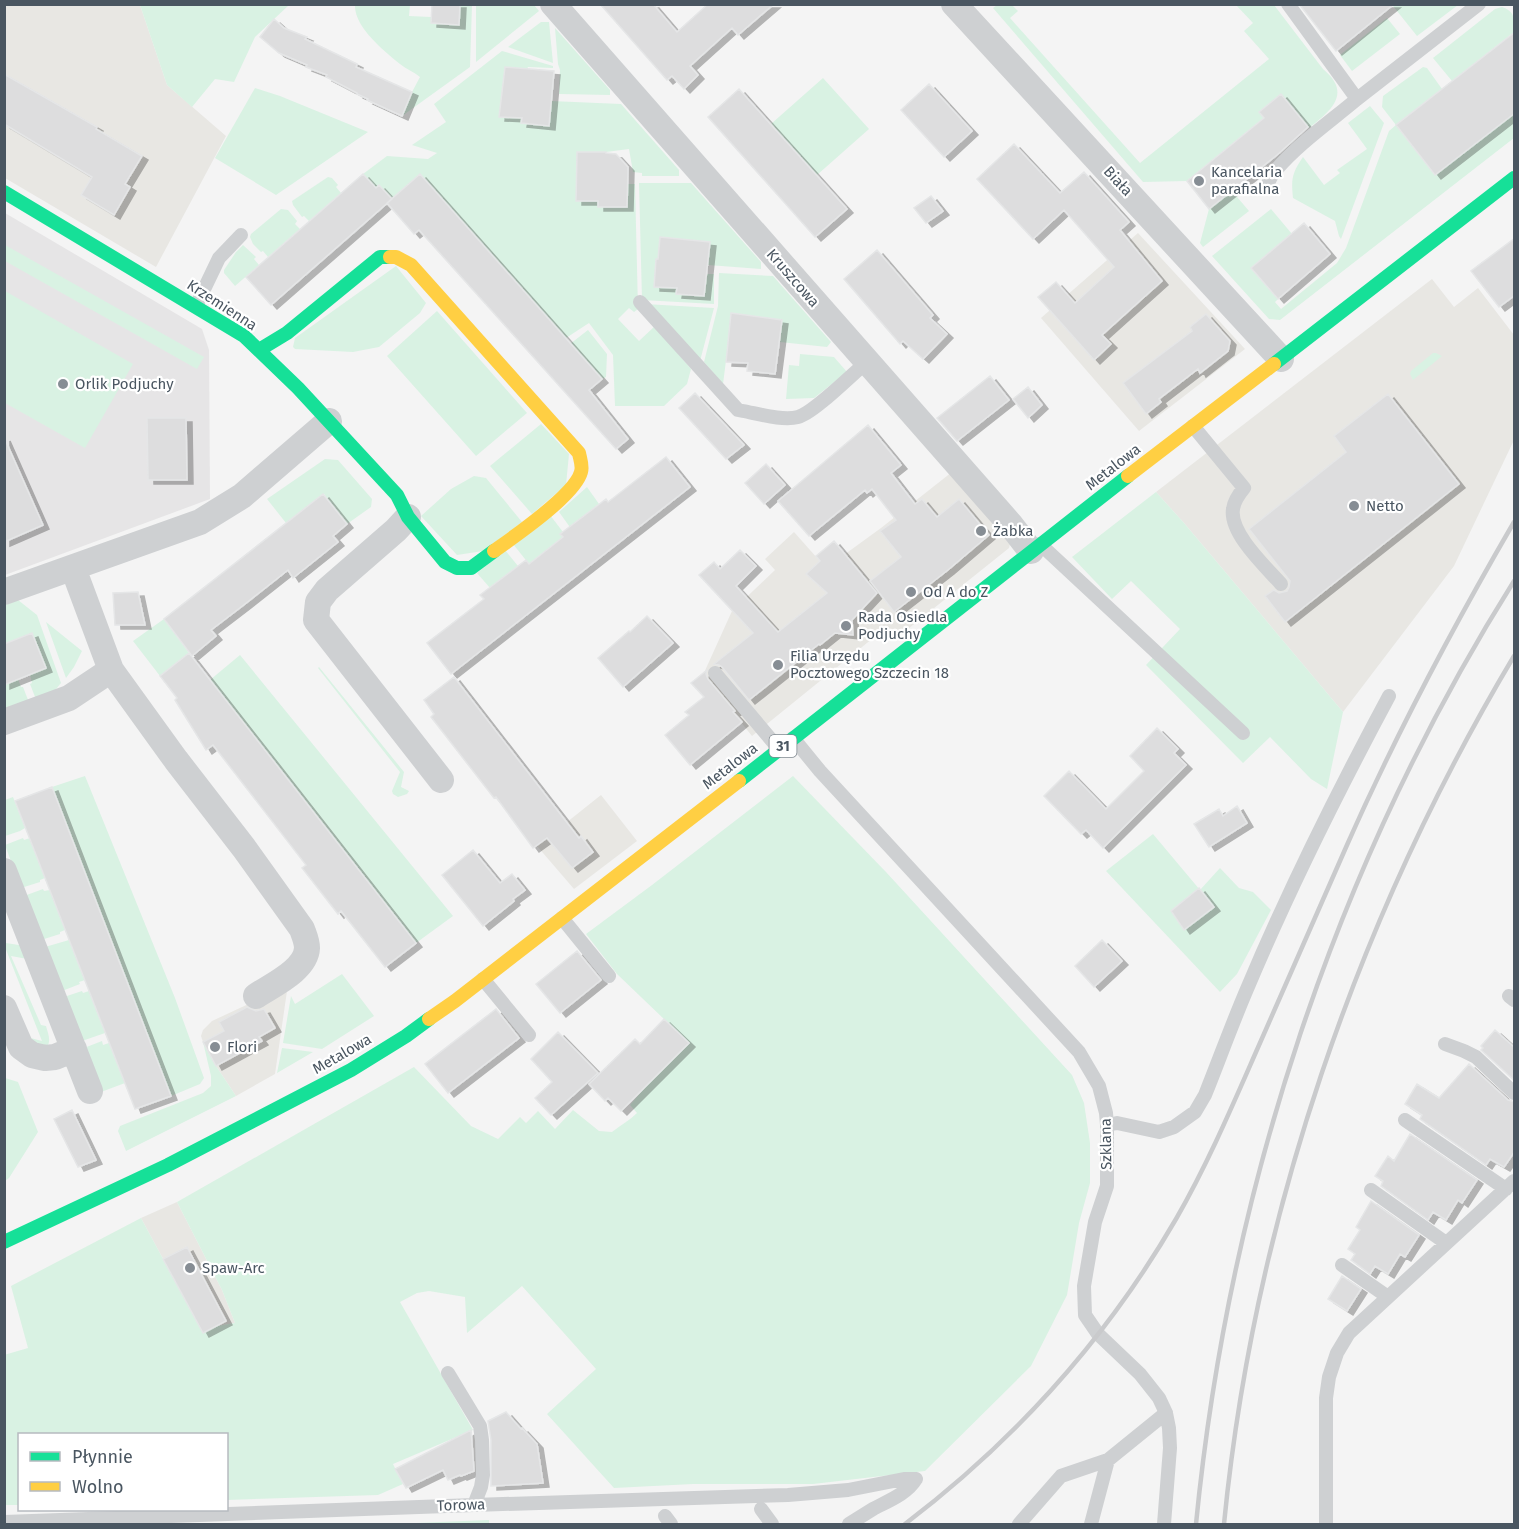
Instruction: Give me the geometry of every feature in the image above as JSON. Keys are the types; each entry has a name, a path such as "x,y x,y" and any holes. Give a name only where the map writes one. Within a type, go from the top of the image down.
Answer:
{"main road":[{"name":"Metalowa","path":"4,1242 168,1165 351,1070 406,1036 562,918 1515,178"},
{"name":"Krzemienna","path":"4,192 244,336 329,421 397,495 408,517 445,562 457,568 471,568 551,508 576,483 581,471 579,453 411,265 396,257 380,257 287,333 260,350"}],"street":[{"name":"Kruszcowa","path":"559,7 867,362 1010,524 1036,548"},
{"name":"Biała","path":"964,8 1281,359"},
{"path":"4,592 200,522 242,496 329,421"},
{"path":"408,517 327,590 318,602 316,620 441,780"},
{"path":"73,568 111,670 302,929 307,950 300,965 256,996"},
{"path":"4,722 69,698 111,670"},
{"path":"4,871 90,1091"},
{"path":"4,1008 21,1047 32,1055 45,1058 55,1057 74,1049"}],"lane":[{"path":"1288,4 1357,99"},
{"path":"1267,187 1276,170 1298,149 1357,99 1479,4"},
{"path":"196,306 219,258 241,235"},
{"path":"640,302 738,410 786,418 799,417 810,411 867,362"},
{"path":"1193,426 1244,488 1233,509 1233,520 1249,548 1281,584"},
{"path":"1036,548 1243,733"},
{"path":"715,673 779,749"},
{"path":"1107,1125 1117,1123 1159,1132 1174,1127 1195,1112 1205,1095 1247,989 1285,903 1328,812 1389,696"},
{"name":"Szklana","path":"793,738 820,771 1079,1052 1099,1086 1107,1125 1107,1186 1095,1222 1091,1243 1084,1286 1085,1315 1098,1334 1140,1374 1159,1398 1166,1413 1170,1448 1164,1524"},
{"path":"562,918 609,976"},
{"path":"483,979 529,1035"},
{"path":"1445,1044 1476,1057 1515,1093"},
{"path":"1326,1524 1326,1398 1329,1377 1337,1353 1349,1333 1510,1185 1405,1120"},
{"path":"1371,1190 1446,1243"},
{"path":"1342,1265 1388,1297"},
{"path":"448,1373 480,1426 483,1475 474,1504"},
{"path":"1018,1524 1061,1476 1108,1460 1166,1413"},
{"path":"1091,1524 1108,1460"},
{"name":"Torowa","path":"4,1522 143,1522 474,1504 788,1495 848,1490 904,1479 916,1479 904,1492 849,1524"},
{"path":"761,1509 772,1524"}],"shaded area":[{"path":"5,5 140,5 167,85 226,136 156,267 5,178"},
{"path":"5,213 202,329 209,350 210,499 5,575"},
{"path":"1138,233 1245,349 1139,431 1041,318"},
{"path":"1432,279 1454,307 1478,288 1514,335 1514,440 1454,566 1343,712 1156,492"},
{"path":"952,472 1010,544 1009,548 893,641 883,630 752,736 703,675 732,611 775,570 765,559 794,532 826,568"},
{"path":"601,795 637,841 574,889 537,846"},
{"path":"285,987 287,991 275,1074 236,1096 203,1042 201,1036 203,1030 212,1021"},
{"name":"Spaw-Arc","path":"177,1202 222,1290 235,1323 217,1326 203,1333 141,1218"}],"green space":[{"path":"140,4 289,5 255,37 234,82 215,79 192,107 167,85"},
{"path":"1394,4 1458,5 1417,36 1393,6"},
{"path":"355,5 410,5 409,16 431,17 431,23 458,25 460,5 472,5 470,67 402,116 420,77 400,64 371,38 359,22"},
{"path":"476,5 534,5 539,11 476,62"},
{"path":"997,5 1012,5 1018,11 1010,18 1140,163 1269,59 1244,31 1253,23 1236,5 1274,5 1332,78 1336,86 1336,101 1325,115 1309,128 1281,94 1264,118 1187,181 1143,182 993,8"},
{"path":"1502,7 1510,11 1513,16 1514,32 1452,81 1433,58 1495,9"},
{"path":"1387,18 1400,34 1352,71 1340,55"},
{"path":"541,22 549,22 553,63 508,47"},
{"path":"555,28 610,90 610,95 559,94 560,70"},
{"path":"502,51 553,66 553,68 505,67 500,117 522,118 521,123 548,125 551,101 621,104 679,170 679,176 642,176 642,173 633,172 629,149 577,153 576,201 598,201 598,207 627,207 627,184 635,184 638,309 634,312 629,308 618,319 639,341 655,326 691,369 687,384 664,406 615,406 613,355 589,323 566,338 392,199 379,185 376,188 363,174 387,156 428,159 437,153 412,145 446,122 434,104"},
{"path":"1423,67 1427,68 1442,89 1396,125 1382,107 1383,96"},
{"path":"823,78 869,129 817,175 771,124"},
{"path":"255,88 368,132 276,195 215,158"},
{"path":"1370,106 1384,123 1341,239 1335,221 1293,198 1293,176 1303,157 1324,185 1340,173 1337,170 1367,149 1348,123"},
{"path":"1514,113 1514,138 1280,320 1269,319 1212,256 1271,209 1292,234 1251,268 1278,299 1275,302 1281,309 1337,263 1346,248 1389,131 1396,125 1435,175"},
{"path":"328,177 338,185 336,187 341,193 309,221 304,216 302,217 292,201"},
{"path":"639,183 691,183 761,262 761,269 708,265 709,242 660,237 654,287 677,288 677,294 704,296 706,274 714,274 714,304 642,300"},
{"path":"1232,191 1249,211 1203,247 1200,243 1209,209"},
{"path":"281,209 288,210 300,229 268,257 253,244 250,237"},
{"path":"5,245 204,357 197,369 5,261"},
{"path":"243,245 256,257 254,259 259,265 235,286 224,270"},
{"path":"396,266 426,303 420,313 379,347 353,352 295,349 293,347 295,338"},
{"path":"719,273 773,276 831,342 827,347 780,342 782,320 732,314 723,384 704,362 718,306"},
{"name":"Orlik Podjuchy","path":"5,291 133,364 85,448 5,403"},
{"path":"645,304 714,308 700,361"},
{"path":"437,311 527,413 476,456 387,356"},
{"path":"588,330 607,354 606,377 602,379 570,344"},
{"path":"1433,353 1442,356 1413,380 1411,371"},
{"path":"800,354 834,357 847,372 814,398 786,399 789,365 799,366"},
{"path":"541,424 569,454 566,485 532,514 490,466"},
{"path":"325,459 338,460 372,499 371,507 347,524 324,494 286,523 267,499"},
{"path":"474,476 486,478 522,522 483,551 457,555 421,516 451,489"},
{"path":"587,487 599,504 596,506 599,509 572,530 559,512"},
{"path":"1156,492 1343,712 1327,789 1311,779 1270,737 1243,763 1146,665 1180,629 1131,581 1112,599 1072,557"},
{"path":"550,515 563,532 560,534 563,537 529,564 513,544"},
{"path":"505,550 518,566 490,588 477,573"},
{"path":"18,600 37,615 61,683 52,694 37,702 30,684 32,683 30,675 46,668 32,633 5,644 5,605"},
{"path":"164,619 189,653 160,676 133,641"},
{"path":"46,622 82,651 66,678"},
{"path":"240,655 453,916 416,943 210,680"},
{"path":"319,667 404,772 401,787 409,791 407,794 398,797 393,794 392,791 400,772"},
{"path":"18,679 30,705 5,715 5,685"},
{"path":"85,776 175,998 204,1078 200,1084 171,1096 52,787"},
{"path":"793,776 886,872 1072,1075 1084,1103 1090,1143 1090,1183 1079,1223 1067,1295 1031,1366 925,1471 813,1484 693,1484 614,1488 547,1414 596,1369 522,1286 467,1333 465,1297 429,1291 417,1293 400,1302 473,1430 393,1464 403,1484 378,1495 228,1500 228,1433 18,1433 18,1505 5,1505 4,1355 28,1348 11,1286 141,1218 203,1333 217,1326 235,1323 222,1290 177,1202 414,1067 471,1126 498,1139 520,1117 526,1123 538,1111 555,1129 573,1110 599,1131 612,1132 637,1113 630,1105 689,1043 617,974 586,934"},
{"path":"13,797 25,828 5,836 5,800"},
{"path":"1153,834 1200,890 1220,868 1239,888 1253,892 1271,910 1237,974 1220,992 1106,871"},
{"path":"23,838 24,840 30,838 45,878 21,888 5,845"},
{"path":"43,889 44,891 50,890 65,930 41,940 24,896"},
{"path":"4,939 6,943 25,946 33,960 11,956 41,1025 46,1026 49,1040 46,1048 23,1036 42,1041 5,947"},
{"path":"69,940 85,980 62,991 45,947"},
{"path":"342,974 374,1016 322,1049 283,1043 291,996 295,1004"},
{"path":"82,991 83,993 89,991 105,1033 82,1041 64,997"},
{"path":"102,1041 103,1045 109,1043 125,1083 101,1092 84,1048"},
{"path":"203,1042 236,1096 126,1151 118,1131 120,1126 203,1093 211,1086"},
{"path":"282,1048 313,1052 277,1073"},
{"path":"5,1078 18,1082 38,1132 5,1181"},
{"path":"489,1520 489,1524 392,1524"}],"building":[{"path":"432,4 460,4 459,25 431,23"},
{"path":"600,4 653,4 677,32 708,4 774,4 738,35 732,28 690,66 698,75 684,89 672,76 667,80"},
{"path":"1299,4 1394,4 1336,51"},
{"path":"274,19 284,28 307,37 305,39 357,64 356,67 412,92 402,116 367,100 326,77 327,75 279,53 260,37"},
{"path":"1515,32 1515,113 1435,175 1396,125"},
{"path":"505,67 554,71 549,126 521,123 522,118 499,117"},
{"path":"4,74 97,127 96,129 142,156 125,184 130,187 114,215 81,195 92,177 4,124"},
{"path":"929,84 972,131 944,157 901,110"},
{"path":"739,89 847,209 815,237 708,117"},
{"path":"1281,94 1308,127 1209,209 1187,181 1264,118 1259,112"},
{"path":"1014,144 1060,193 1084,172 1129,222 1120,230 1162,281 1102,335 1111,344 1094,360 1038,297 1056,282 1075,303 1114,267 1064,210 1033,239 977,179"},
{"path":"577,152 616,154 628,167 627,207 598,207 598,201 576,201"},
{"path":"363,174 376,188 379,185 392,199 271,305 246,277"},
{"path":"420,174 602,379 589,390 628,439 616,449 419,230 414,234 387,203"},
{"path":"931,196 943,211 926,223 914,208"},
{"path":"1304,223 1330,254 1278,299 1251,268"},
{"path":"660,237 710,242 704,296 676,294 677,288 654,287"},
{"path":"1515,238 1515,295 1499,307 1471,271"},
{"path":"877,250 933,315 930,318 947,334 923,359 903,341 900,344 844,279"},
{"path":"731,313 782,320 775,374 747,371 748,363 726,362"},
{"path":"1206,314 1230,341 1228,351 1200,373 1198,369 1159,399 1161,402 1146,414 1123,383 1192,331 1190,327"},
{"path":"990,376 1009,400 957,441 937,418"},
{"path":"1028,387 1042,405 1028,418 1013,399"},
{"path":"695,393 744,445 726,459 679,408"},
{"name":"Netto","path":"1388,394 1459,484 1285,622 1265,596 1274,590 1279,593 1287,591 1290,581 1249,529 1346,452 1334,436"},
{"path":"147,418 186,418 187,480 148,480"},
{"path":"868,425 901,465 891,473 915,504 922,499 937,517 959,499 989,535 894,612 870,581 901,557 880,531 896,520 872,489 867,493 865,490 809,536 778,501"},
{"path":"4,437 43,525 4,542"},
{"path":"666,457 690,487 451,674 427,643 484,599 480,595 526,560 529,564 563,537 560,534 606,499 608,502"},
{"path":"766,464 785,485 764,504 745,483"},
{"path":"323,494 347,524 333,536 338,542 293,578 288,570 211,630 216,636 192,656 164,619"},
{"path":"834,541 877,593 852,620 853,635 835,633 749,700 722,667 714,664 753,633 699,575 714,562 720,569 740,550 756,566 736,586 778,632 827,593 806,574 820,561 816,556"},
{"path":"138,592 145,625 115,625 113,593"},
{"path":"647,616 673,643 623,687 598,658"},
{"path":"32,633 46,668 4,685 4,644"},
{"path":"189,653 416,943 385,967 341,911 338,914 302,868 306,865 213,745 206,750 175,700 177,698 160,676"},
{"path":"707,670 708,679 742,722 690,765 665,735 689,715 685,712 704,697 691,683"},
{"path":"454,677 579,838 581,836 593,852 572,868 547,838 533,848 496,797 494,798 431,717 434,714 424,700"},
{"path":"1157,728 1178,749 1174,753 1186,765 1103,848 1086,830 1081,834 1044,796 1069,771 1106,809 1144,771 1130,756"},
{"path":"52,787 171,1096 135,1109 15,801"},
{"path":"1237,806 1247,823 1209,847 1194,824 1219,809 1223,816"},
{"path":"473,850 500,883 512,874 525,890 483,926 442,875"},
{"path":"1199,888 1214,907 1184,930 1171,911"},
{"path":"1102,940 1122,961 1094,987 1075,966"},
{"path":"577,951 601,980 560,1013 536,984"},
{"path":"247,1007 256,1011 264,1009 275,1028 259,1037 262,1041 216,1066 203,1042 224,1031 219,1022"},
{"path":"496,1009 519,1038 448,1093 425,1064"},
{"path":"664,1019 689,1043 621,1111 608,1098 605,1101 589,1084 635,1039 640,1044"},
{"path":"1495,1030 1515,1048 1515,1081 1481,1050 1483,1048 1481,1046"},
{"path":"558,1032 598,1073 551,1115 535,1098 552,1082 531,1059"},
{"path":"1469,1064 1508,1100 1515,1102 1515,1151 1504,1167 1490,1159 1486,1165 1420,1119 1422,1115 1405,1104 1417,1084 1439,1098"},
{"path":"72,1110 96,1160 78,1167 54,1119"},
{"path":"1410,1134 1477,1180 1462,1203 1458,1200 1446,1220 1433,1212 1428,1220 1381,1186 1383,1181 1375,1176 1388,1156 1394,1161"},
{"path":"1371,1201 1419,1235 1405,1257 1400,1254 1388,1274 1375,1266 1370,1274 1351,1260 1355,1254 1348,1249 1360,1230 1356,1227"},
{"path":"187,1247 226,1321 203,1333 163,1259"},
{"path":"1342,1276 1361,1289 1347,1311 1328,1299"},
{"path":"506,1412 537,1444 543,1483 491,1486 491,1440 488,1421"},
{"path":"471,1430 474,1471 448,1480 443,1470 406,1488 395,1469"}],"railway":[{"path":"905,1524 984,1458 1056,1385 1120,1305 1176,1219 1228,1116 1385,762 1447,641 1514,522"},
{"path":"1196,1524 1212,1399 1234,1276 1264,1154 1300,1034 1343,917 1393,802 1450,690 1514,581"},
{"path":"1224,1524 1239,1410 1260,1297 1288,1185 1321,1074 1361,966 1407,860 1458,756 1514,656"}],"traffic: fast":[{"path":"1274,364 1514,178"},
{"path":"4,192 244,336 298,388 397,495 408,517 445,562 457,568 471,568 494,551"},
{"path":"259,350 287,333 380,257 390,257"},
{"path":"739,781 1128,476"},
{"path":"4,1242 168,1165 351,1070 429,1019"}],"traffic: slow":[{"path":"390,257 396,257 411,265 579,453 581,472 568,492 543,515 494,551"},
{"path":"1128,476 1274,364"},
{"path":"429,1019 739,781"}],"place":[{"name":"Kancelaria parafialna","path":"1199,181"},
{"name":"Orlik Podjuchy","path":"63,384"},
{"name":"Netto","path":"1354,506"},
{"name":"Żabka","path":"981,531"},
{"name":"Od A do Z","path":"911,592"},
{"name":"Rada Osiedla Podjuchy","path":"846,626"},
{"name":"Filia Urzędu Pocztowego Szczecin 18","path":"778,665"},
{"name":"Flori","path":"215,1047"},
{"name":"Spaw-Arc","path":"190,1268"}]}
